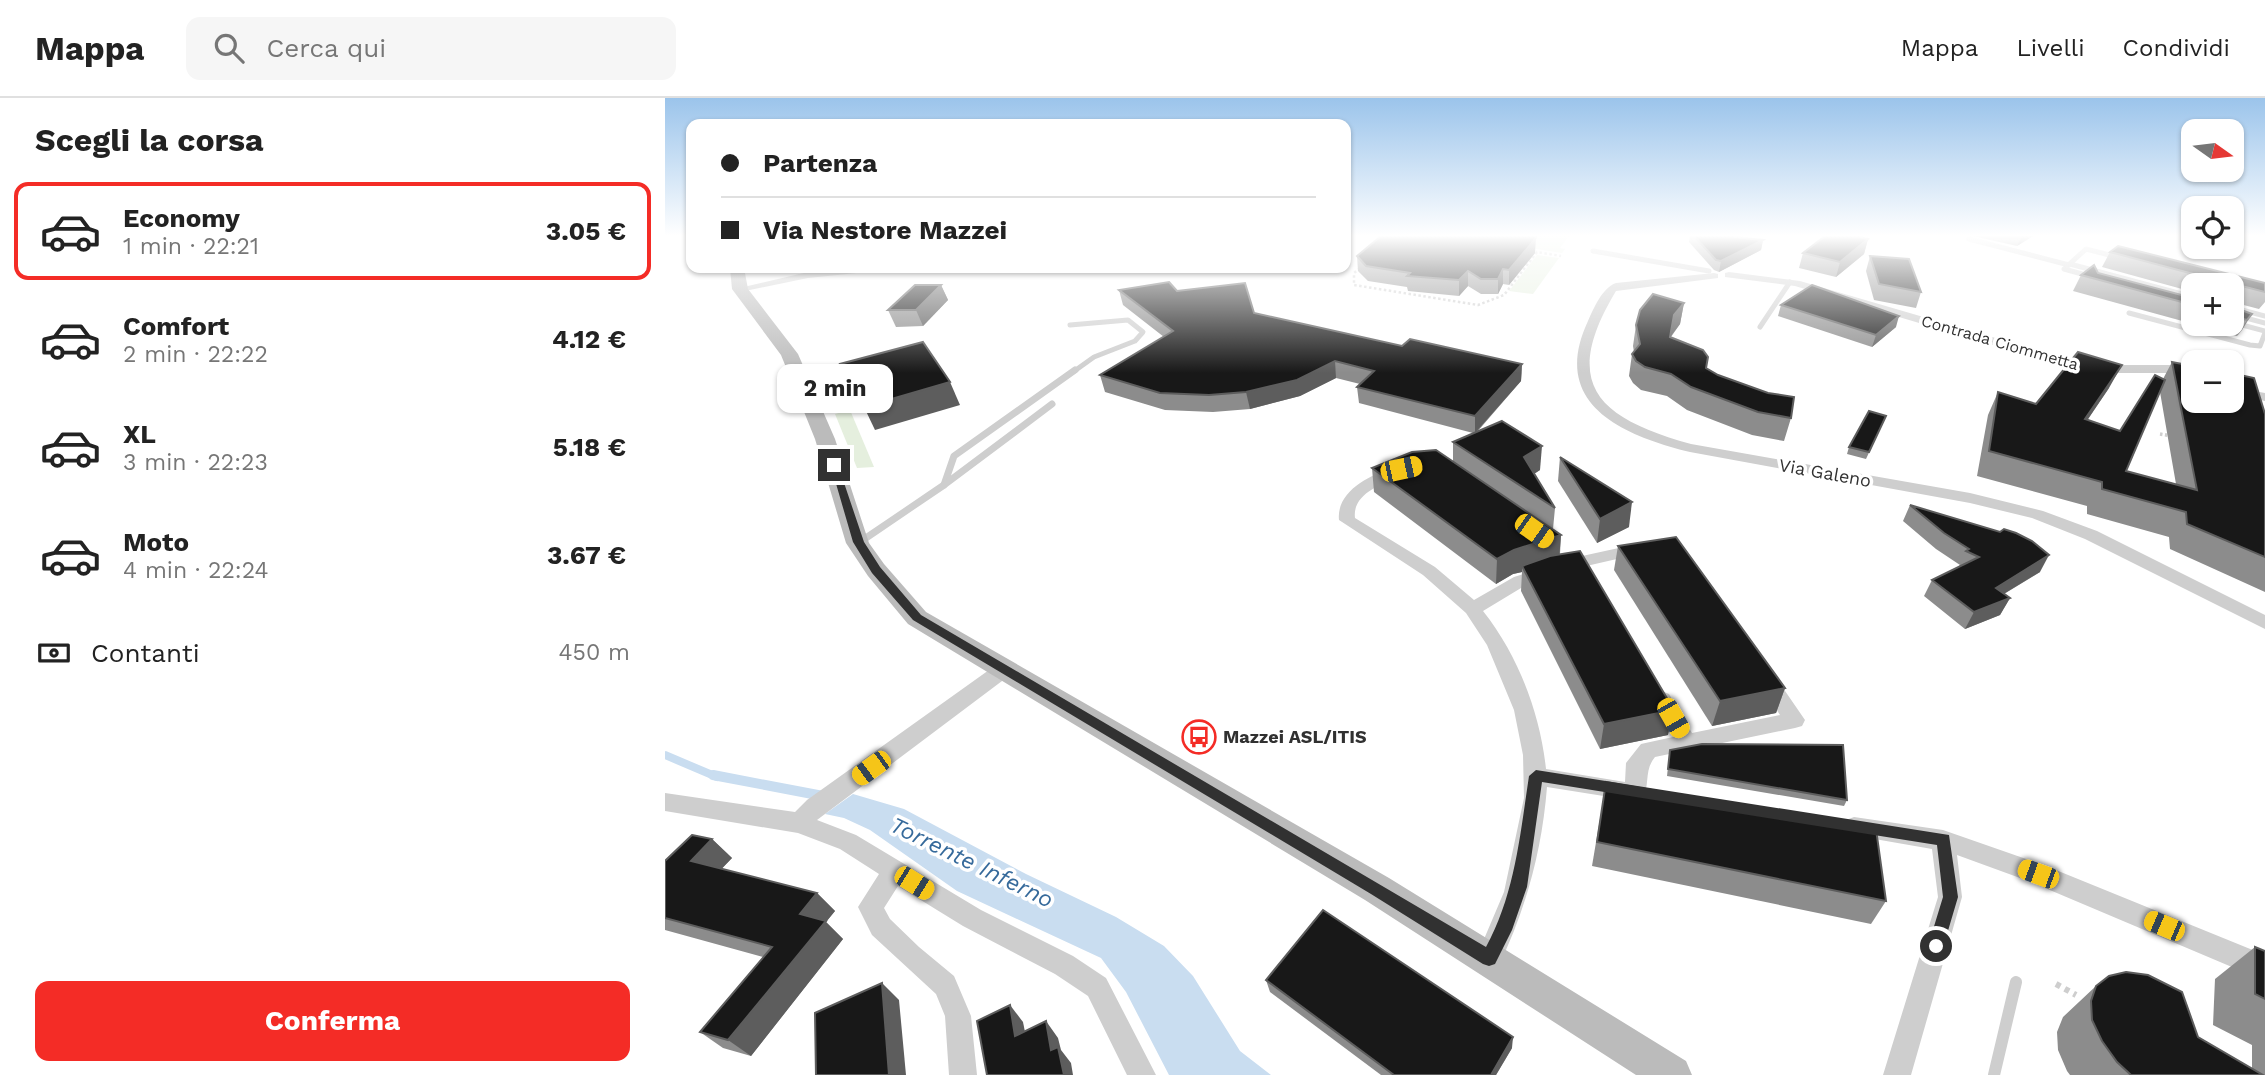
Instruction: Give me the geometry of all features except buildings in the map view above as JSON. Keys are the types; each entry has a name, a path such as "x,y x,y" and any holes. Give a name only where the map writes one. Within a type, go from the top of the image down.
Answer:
{"street":[{"path":"740,282 789,354 824,439 859,542 876,570 917,618 1377,889 1672,1075"},
{"name":"Via Galeno","path":"1653,282 1616,286 1612,289 1585,347 1581,361 1586,386 1608,412 1652,436 1690,448 1970,498 2037,514 2091,535 2265,624"},
{"name":"Contrada Ciommetta","path":"1786,282 2063,362 2133,370 2181,369"},
{"path":"2244,391 2265,397"},
{"path":"1410,467 1401,469 1349,499 1344,511 1347,520 1422,567 1473,609 1492,636 1514,684 1532,743 1536,776 1519,887 1504,930 1489,958"},
{"path":"1473,609 1520,580 1585,568 1656,544"},
{"path":"1556,547 1585,568"},
{"path":"1635,792 1637,763 1648,750 1795,720 1756,664"},
{"path":"807,815 1003,670"},
{"path":"1652,682 1686,741"},
{"path":"1536,776 1661,796"},
{"path":"665,802 807,815 972,918 1064,965 1097,987 1142,1075"},
{"path":"1833,824 1943,840 2038,874 2265,968"},
{"path":"1898,1075 1951,897 1943,840"},
{"path":"895,870 870,906 881,927 909,956 945,985 958,1016 963,1075"}],"lane":[{"path":"1760,327 1790,282"},
{"path":"2087,282 2099,285"},
{"path":"2119,282 2181,300"},
{"path":"2131,282 2181,294"},
{"path":"2244,310 2265,316"},
{"path":"2129,313 2260,346 2265,332 2244,326"},
{"path":"2244,317 2265,323"},
{"path":"944,485 954,456 970,443 1094,357 1135,341 1143,332 1128,320 1070,326"},
{"path":"859,542 944,485 1052,404"},
{"path":"1995,1075 2016,982"}],"path":[{"path":"1354,282 1354,285 1478,305 1504,295 1514,282"},
{"path":"2160,433 2173,436"},
{"path":"2056,984 2076,995"}],"green space":[{"path":"1516,282 1542,282 1533,294 1509,291"},
{"path":"850,410 874,467 857,468 835,414"}],"water":[{"path":"853,794 904,809 1026,874 1116,917 1164,946 1193,976 1240,1051 1271,1075 1169,1075 1126,992 1101,958 957,891 870,830 844,818 825,814"}],"waterway":[{"name":"Torrente Inferno","path":"665,755 717,777"},
{"name":"Torrente Inferno","path":"713,775 823,796"}],"place":[{"name":"Mazzei ASL/ITIS","path":"1199,737"}],"route":[{"path":"834,465 859,542 876,570 917,618 1489,958 1504,930 1519,887 1536,776 1943,840 1951,897 1936,946"}]}
